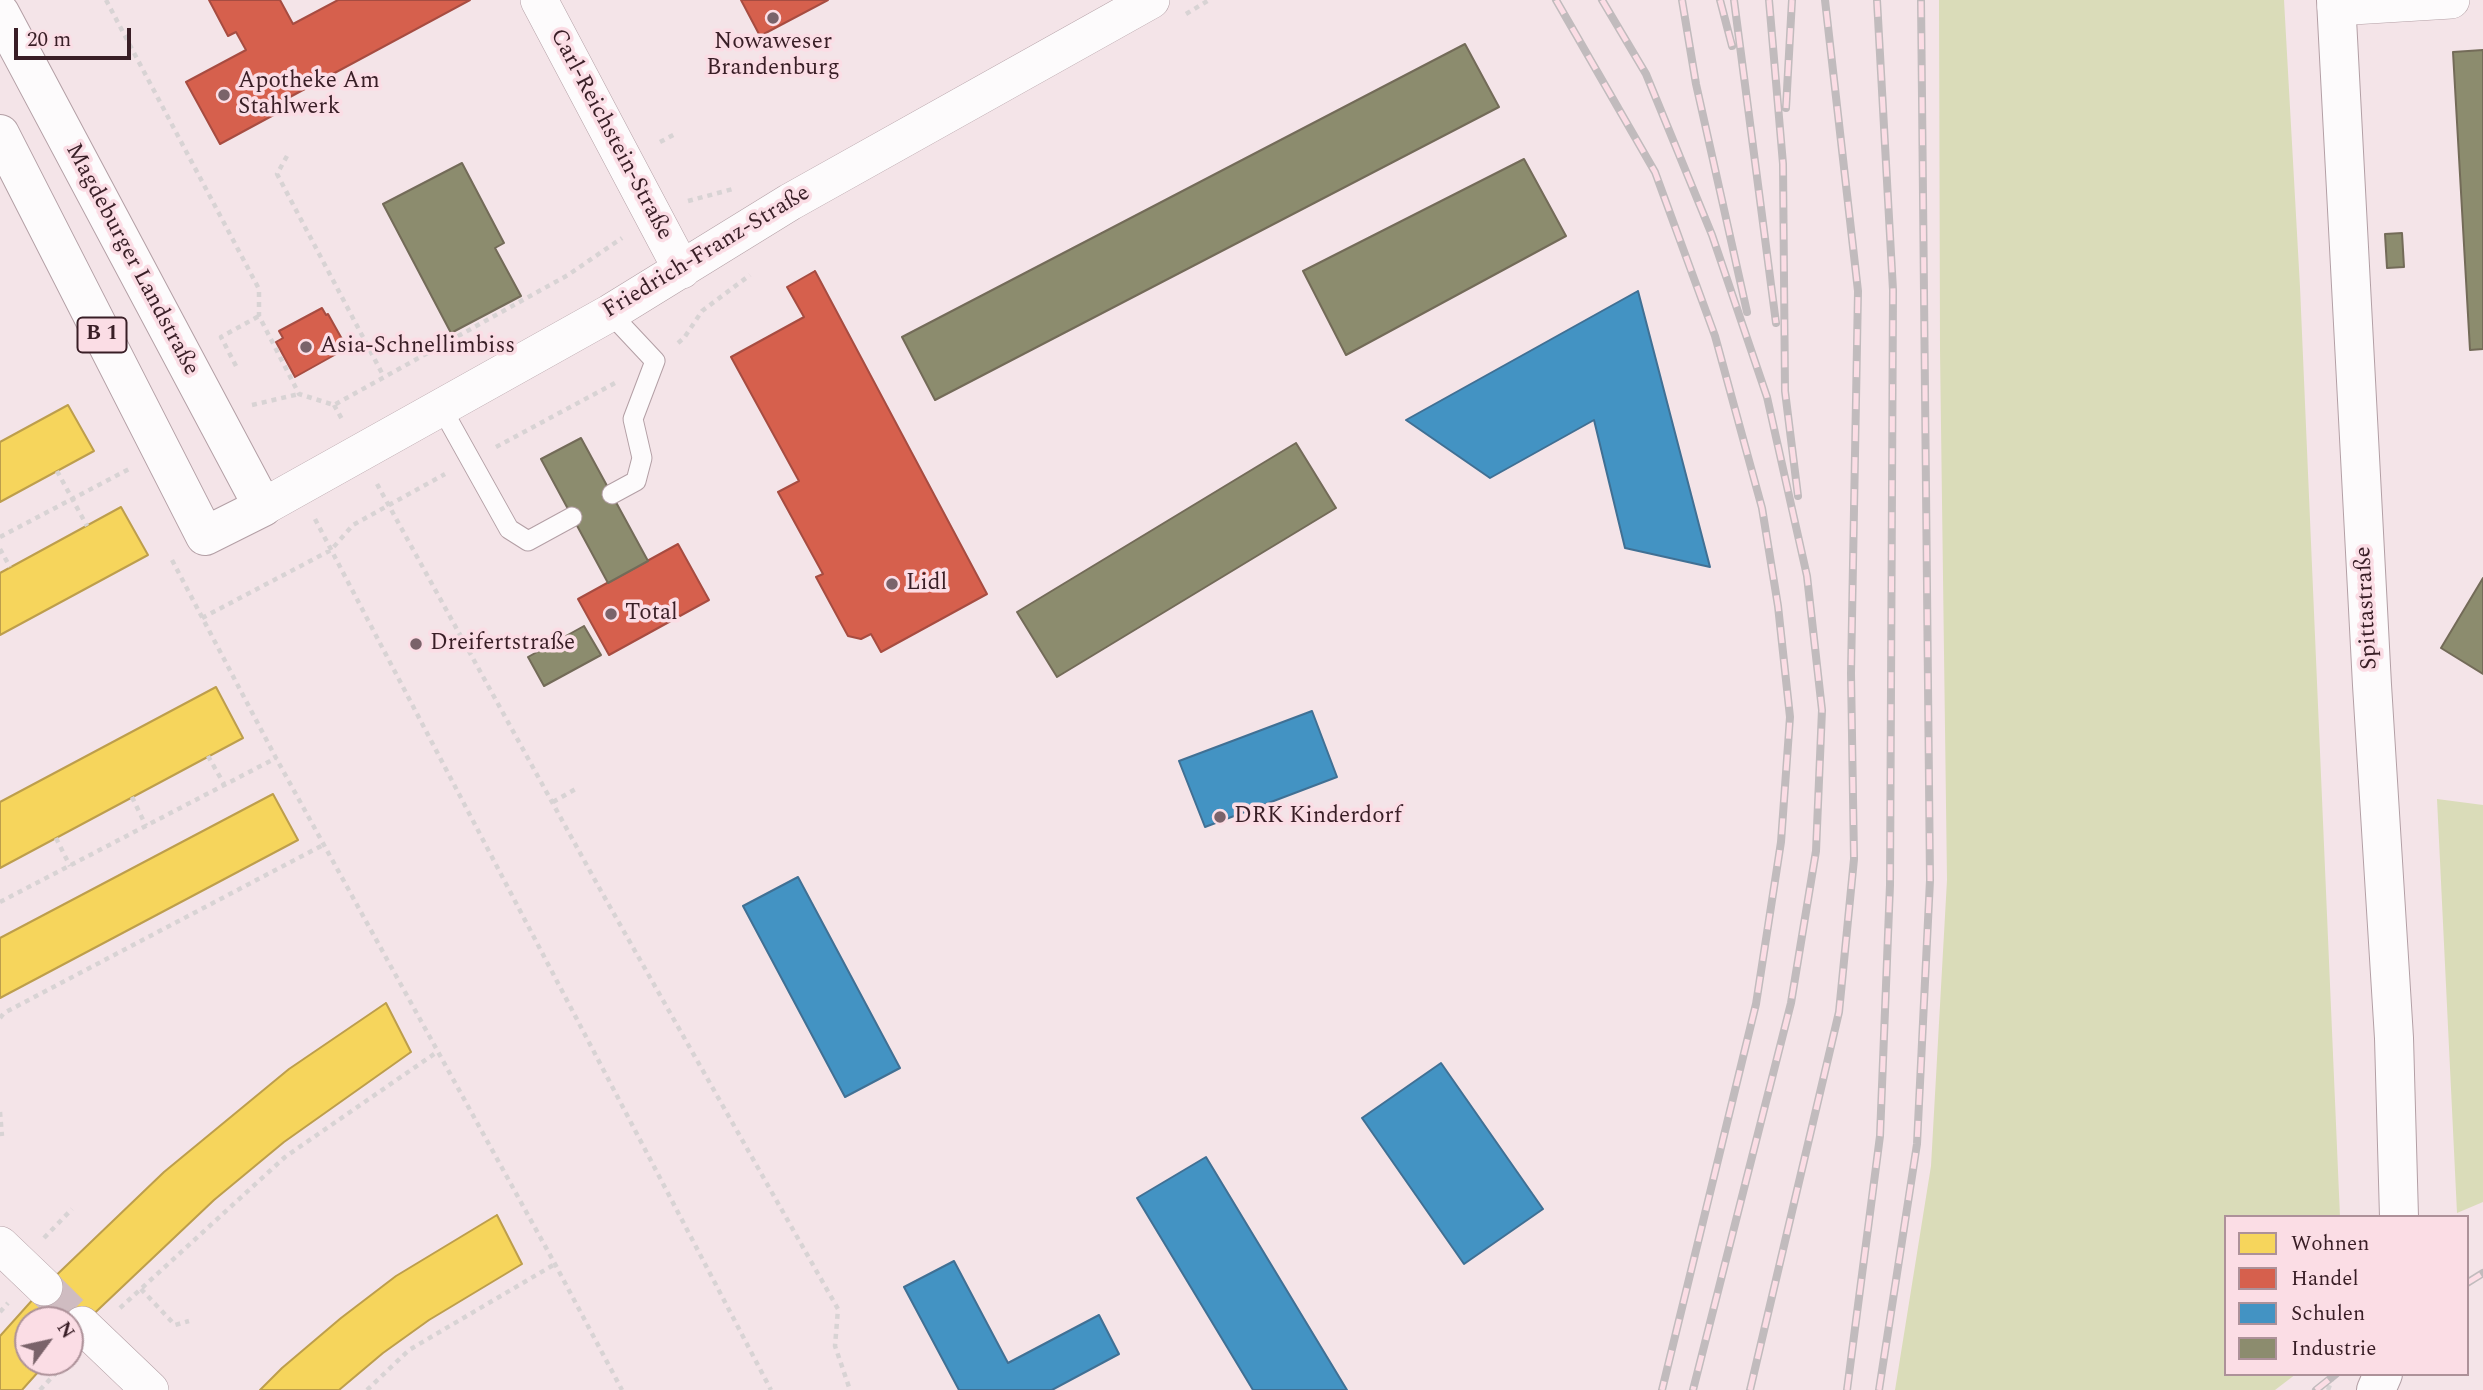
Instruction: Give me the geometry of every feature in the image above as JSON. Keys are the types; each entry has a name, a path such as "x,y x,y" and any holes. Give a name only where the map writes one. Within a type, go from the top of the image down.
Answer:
{"street":[{"name":"Carl-Reichstein-Straße","path":"539,0 682,270"},
{"path":"2336,3 2451,0"},
{"name":"Spittastraße","path":"2336,3 2372,685 2394,1038 2399,1215"},
{"name":"Friedrich-Franz-Straße","path":"263,507 610,313 790,202 1164,10"},
{"name":"Magdeburger Landstraße","path":"0,13 263,507"},
{"name":"B 1","path":"0,134 205,536 263,507"},
{"path":"0,1245 44,1287"},
{"path":"87,1329 149,1390"}],"lane":[{"path":"610,313 655,361 633,419 642,458 636,481 612,494"},
{"path":"441,407 509,528 528,541 572,517"}],"path":[{"path":"106,0 259,289 259,316 299,394 334,405 838,1309 835,1346 849,1390"},
{"path":"1164,10 1209,0"},
{"path":"660,142 677,133"},
{"path":"287,156 277,174 384,377"},
{"path":"334,405 568,275 654,219"},
{"path":"202,618 331,550 352,525 655,361 684,338 702,311 757,271"},
{"path":"238,370 221,337 259,316"},
{"path":"119,459 132,483"},
{"path":"57,471 87,526"},
{"path":"0,537 125,471"},
{"path":"299,487 771,1390"},
{"path":"0,549 10,567"},
{"path":"170,557 323,845 622,1390"},
{"path":"208,756 224,784"},
{"path":"0,902 276,758"},
{"path":"553,802 579,787"},
{"path":"132,797 146,825"},
{"path":"56,838 70,866"},
{"path":"0,1018 4,1013 323,845"},
{"path":"87,1329 141,1289 285,1157 437,1052"},
{"path":"0,1112 2,1136"},
{"path":"367,1390 410,1350 555,1264"},
{"path":"141,1289 175,1325 189,1321"},
{"path":"40,1390 53,1376"}],"green space":[{"path":"1939,0 2284,0 2300,287 2340,1215 2224,1215 2224,1376 2293,1376 2275,1390 1895,1390 1931,1166 1947,880 1940,350"},
{"path":"2437,799 2483,805 2483,1202 2457,1213"}],"building: Wohnen":[{"path":"68,405 94,451 0,502 0,442"},
{"path":"121,507 148,555 0,635 0,573"},
{"path":"216,687 243,738 0,868 0,802"},
{"path":"273,794 298,840 0,998 0,938"},
{"path":"386,1003 411,1052 284,1142 214,1200 84,1323 84,1306 27,1306 164,1172 289,1069"},
{"path":"497,1215 522,1264 429,1320 383,1353 339,1390 260,1390 341,1318 396,1276"},
{"path":"14,1320 14,1376 34,1376 22,1390 0,1390 0,1336"}],"building: Handel":[{"path":"209,0 280,0 293,24 338,0 470,0 277,104 281,111 220,144 186,82 246,50 236,32 228,36"},
{"name":"Nowaweser Brandenburg","path":"741,0 828,0 760,36"},
{"path":"815,271 987,594 881,652 871,634 861,639 848,636 816,577 823,574 778,492 799,481 731,357 804,317 787,287"},
{"path":"322,308 347,348 295,377 276,342 283,338 279,331"},
{"path":"678,544 709,600 609,655 578,599"}],"building: Schulen":[{"path":"1638,291 1710,567 1625,548 1594,420 1490,478 1406,420"},
{"path":"1312,711 1337,777 1205,827 1179,761"},
{"path":"798,877 900,1068 845,1097 743,906"},
{"path":"1441,1063 1543,1209 1464,1264 1362,1118"},
{"path":"1206,1157 1347,1390 1253,1390 1137,1198"},
{"path":"954,1261 1008,1363 1099,1315 1119,1354 1052,1390 959,1390 904,1287"}],"building: Industrie":[{"path":"1465,44 1499,107 935,400 902,337"},
{"path":"2483,50 2483,349 2470,350 2453,52"},
{"path":"1524,159 1566,236 1346,355 1303,271"},
{"path":"462,163 504,243 495,248 521,296 451,333 383,204"},
{"path":"2402,233 2404,267 2387,268 2385,234"},
{"path":"581,438 648,561 608,583 541,459"},
{"path":"1296,443 1336,508 1057,677 1017,612"},
{"path":"2483,578 2483,674 2441,648"},
{"path":"584,626 601,655 544,686 528,657"}],"tunnel":[{"path":"44,1287 63,1306"}],"railway":[{"path":"1556,0 1655,172 1715,336 1762,508 1778,606 1790,717 1781,842 1756,1004 1662,1390"},
{"path":"1602,0 1646,74 1712,235 1767,397 1807,576 1822,710 1816,851 1791,1003 1693,1390"},
{"path":"1682,0 1696,84 1747,312"},
{"path":"1720,0 1732,46"},
{"path":"1734,0 1776,323"},
{"path":"1769,0 1783,164 1785,391 1798,496"},
{"path":"1786,108 1792,0"},
{"path":"1750,1390 1839,1012 1854,859 1851,673 1858,291 1825,0"},
{"path":"1847,1390 1880,1136 1890,885 1893,290 1877,0"},
{"path":"1879,1390 1917,1144 1930,880 1921,0"},
{"path":"2469,1282 2483,1273"},
{"path":"2316,1390 2334,1376"}],"place":[{"name":"Nowaweser Brandenburg","path":"773,18"},
{"name":"Apotheke Am Stahlwerk","path":"224,95"},
{"name":"Asia-Schnellimbiss","path":"306,347"},
{"name":"Lidl","path":"892,584"},
{"name":"Total","path":"611,614"},
{"name":"Dreifertstraße","path":"416,644"},
{"name":"DRK Kinderdorf","path":"1220,817"}]}
